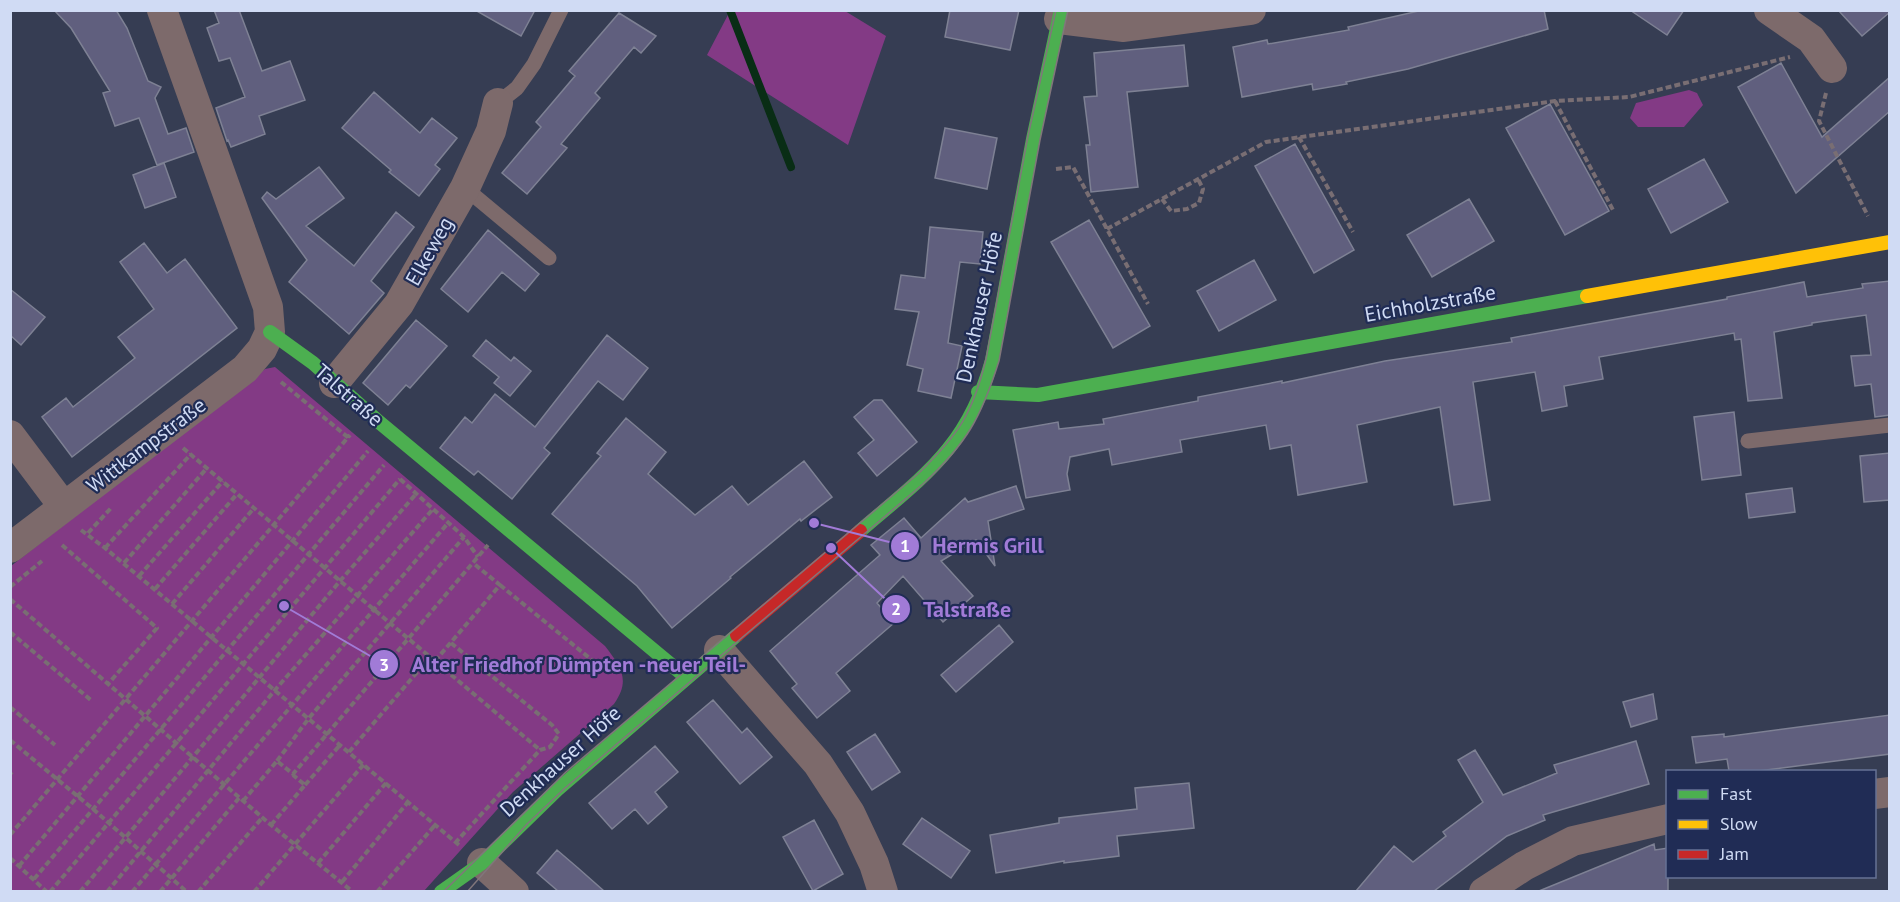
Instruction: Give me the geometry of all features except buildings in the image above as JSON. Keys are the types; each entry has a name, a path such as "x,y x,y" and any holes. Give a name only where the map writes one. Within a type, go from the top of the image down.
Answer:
{"street":[{"path":"162,10 268,307 270,332"},
{"path":"1060,15 1125,27 1251,10"},
{"path":"1769,10 1811,39 1832,69"},
{"name":"Denkhauser Höfe","path":"441,891 482,864 557,790 927,474 950,451 969,422 992,360 1026,176 1060,15"},
{"name":"Elkeweg","path":"334,383 399,304 465,188 491,131 498,103"},
{"name":"Eichholzstraße","path":"981,392 1038,395 1886,243"},
{"name":"Talstraße","path":"270,332 290,344 369,414 506,524 687,678"},
{"name":"Wittkampstraße","path":"10,548 246,369 262,349 270,332"},
{"path":"10,435 64,507"},
{"path":"719,650 818,764 850,813 874,864 883,891"},
{"path":"1484,891 1524,866 1573,841 1666,819"},
{"path":"482,864 514,891"},
{"name":"Denkhauser Höfe","path":"467,891 482,864"}],"lane":[{"path":"498,103 517,88 534,64 561,10"},
{"path":"465,188 549,258"},
{"path":"1748,441 1890,425"}],"path":[{"path":"1107,229 1266,142 1555,101 1640,95 1794,56 1811,39"},
{"path":"1832,69 1819,121 1886,243"},
{"path":"1555,101 1613,210"},
{"path":"1299,137 1353,232"},
{"path":"1026,176 1073,167 1148,304"},
{"path":"1162,200 1171,211 1187,209 1199,203 1203,189 1198,180"},
{"path":"281,382 358,444"},
{"path":"10,835 369,414"},
{"path":"179,444 540,750"},
{"path":"19,866 368,451 464,537 478,557"},
{"path":"105,548 190,454"},
{"path":"34,879 384,465"},
{"path":"124,563 207,468"},
{"path":"10,858 48,891 109,823 400,479"},
{"path":"139,576 223,481"},
{"path":"155,589 237,494"},
{"path":"80,891 340,581 416,494"},
{"path":"172,604 254,508"},
{"path":"107,891 275,690 433,509"},
{"path":"132,891 448,523"},
{"path":"293,774 506,524"},
{"path":"88,533 436,824 377,891"},
{"path":"160,891 277,761 309,718 389,622 464,537"},
{"path":"62,545 157,628 108,684"},
{"path":"472,563 598,666"},
{"path":"435,661 500,585"},
{"path":"10,599 262,818 353,891"},
{"path":"10,632 92,701"},
{"path":"451,642 552,725 559,734 550,747 540,750 456,842"},
{"path":"349,752 430,657"},
{"path":"10,706 55,745"},
{"path":"10,740 187,891"},
{"path":"271,825 340,745"},
{"path":"277,761 305,785"},
{"path":"254,891 364,764"},
{"path":"318,862 386,783"},
{"path":"342,882 408,802"},
{"path":"198,891 262,818"}],"shaded area":[{"path":"730,11 845,11 886,36 848,145 707,55"},
{"path":"1689,90 1697,93 1703,105 1684,127 1638,127 1630,118 1636,103"},
{"path":"275,367 605,646 622,674 622,688 619,695 614,704 513,792 424,891 11,892 11,566 265,369"}],"waterway":[{"path":"730,10 791,167"}],"tram line":[{"path":"443,892 566,772 919,473 945,446 963,422 976,394 986,359 1028,136 1056,10"},
{"path":"467,892 527,824 565,788 923,484 962,442 979,414 999,361 1040,140 1068,10"}],"traffic: fast":[{"path":"860,531 905,493 941,457 957,438 982,390 992,360 1033,139 1061,10"},
{"path":"978,392 1038,395 1587,296"},
{"path":"270,332 313,363 379,422 687,678"},
{"path":"441,892 482,863 557,790 737,635"}],"traffic: slow":[{"path":"1587,296 1890,242"}],"traffic: jam":[{"path":"737,635 860,531"}],"place":[{"name":"Hermis Grill","path":"814,523"},
{"name":"Talstraße","path":"831,548"},
{"name":"Alter Friedhof Dümpten -neuer Teil-","path":"284,606"}]}
